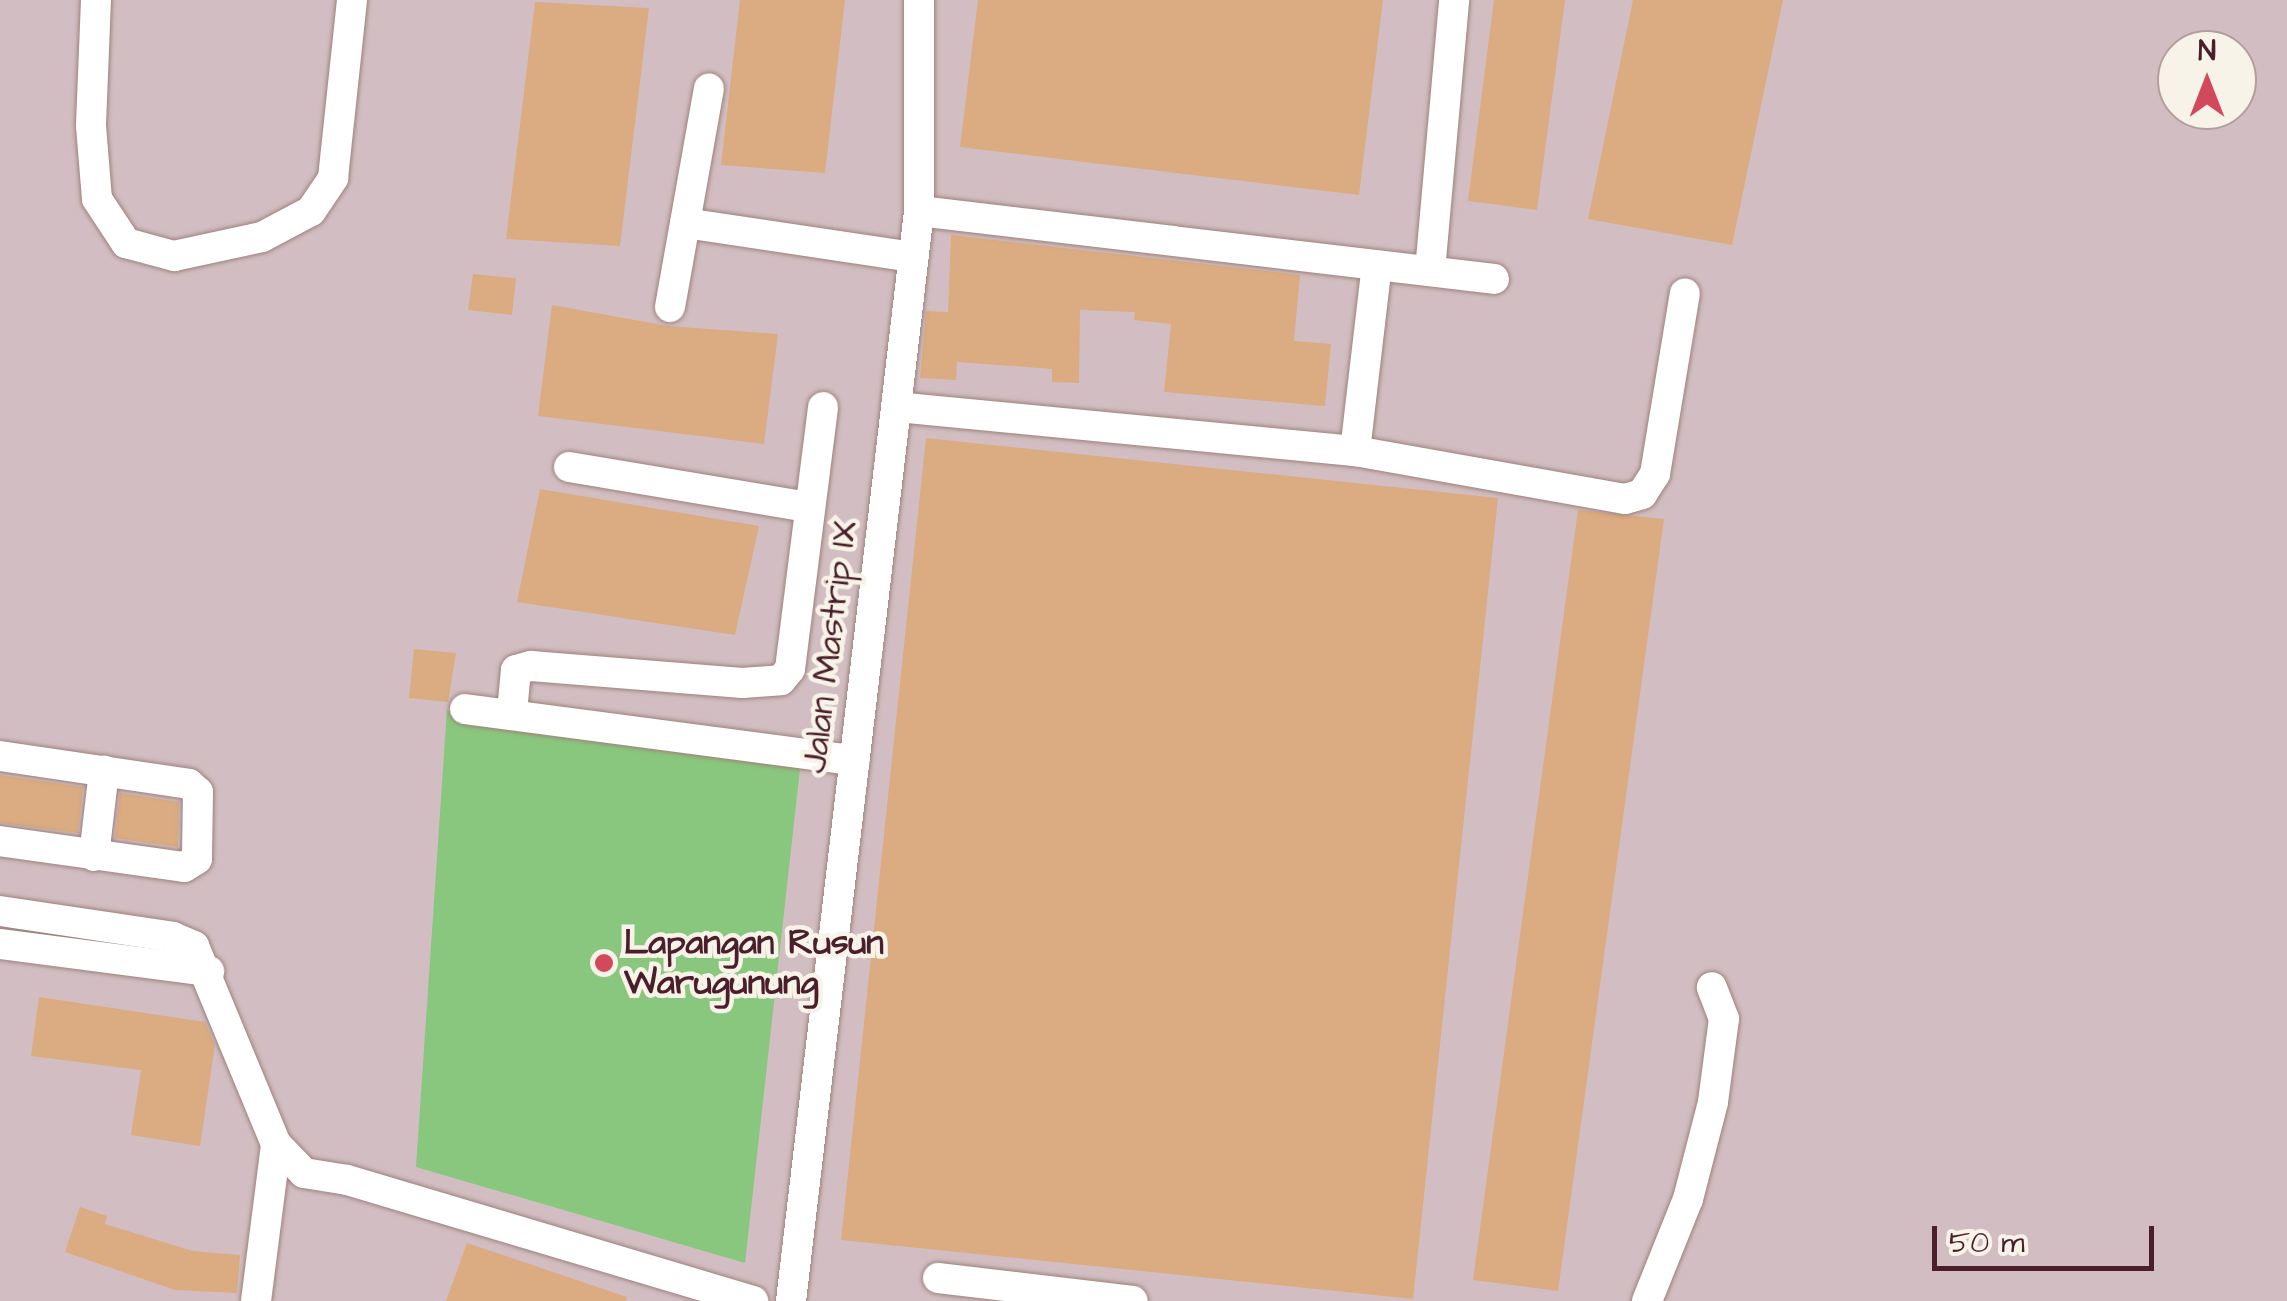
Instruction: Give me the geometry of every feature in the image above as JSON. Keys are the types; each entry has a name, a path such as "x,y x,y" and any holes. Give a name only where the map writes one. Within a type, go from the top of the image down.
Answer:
{"street":[{"path":"96,0 90,126 97,199 126,242 174,256 262,237 311,211 333,178 352,0"},
{"name":"Jalan Mastrip IX","path":"791,1301 918,210 919,0"},
{"path":"1430,271 1454,0"},
{"path":"670,306 709,88"},
{"path":"918,210 1494,279"},
{"path":"685,223 913,257"},
{"path":"1356,451 1377,265"},
{"path":"896,408 1356,451 1483,479 1625,499 1642,494 1655,474 1685,293"},
{"path":"512,712 516,670 532,666 781,680 790,669 823,408"},
{"path":"569,468 808,507"},
{"path":"464,709 512,712 855,760"},
{"path":"0,756 194,786 197,859 184,867 0,841"},
{"path":"94,856 104,771"},
{"path":"0,910 173,936 194,946 209,971 276,1144 304,1173 752,1301"},
{"path":"0,944 209,971"},
{"path":"1647,1301 1688,1200 1713,1102 1724,1019 1712,987"},
{"path":"256,1301 276,1144"},
{"path":"938,1278 1133,1301"}],"shaded area":[{"path":"0,0 2287,0 2287,1301 0,1301"}],"green space":[{"name":"Lapangan Rusun Warugunung","path":"447,710 801,760 745,1263 416,1167"}],"building":[{"path":"740,0 845,0 825,173 721,165"},
{"path":"978,0 1383,0 1359,195 960,147"},
{"path":"1494,0 1565,0 1537,210 1468,201"},
{"path":"1633,0 1783,0 1732,245 1588,219"},
{"path":"535,2 649,8 620,246 506,239"},
{"path":"951,235 1300,275 1294,341 1331,344 1325,406 1164,392 1171,324 1134,320 1135,312 1080,310 1079,383 1052,382 1052,369 957,362 956,380 920,378 926,311 948,312"},
{"path":"473,274 516,278 512,315 468,310"},
{"path":"552,305 668,326 778,334 764,444 538,416"},
{"path":"926,438 1498,498 1413,1299 841,1240"},
{"path":"540,489 759,526 735,635 517,602"},
{"path":"1578,510 1664,519 1558,1291 1473,1280"},
{"path":"414,649 456,653 448,702 409,698"},
{"path":"0,775 83,787 78,833 0,823"},
{"path":"120,793 179,802 178,847 115,838"},
{"path":"39,997 205,1022 215,1045 200,1146 131,1135 141,1070 31,1056"},
{"path":"80,1207 107,1216 105,1224 193,1251 240,1255 237,1293 175,1290 65,1252"},
{"path":"467,1243 627,1297 626,1301 446,1301"}],"place":[{"name":"Lapangan Rusun Warugunung","path":"604,963"}]}
